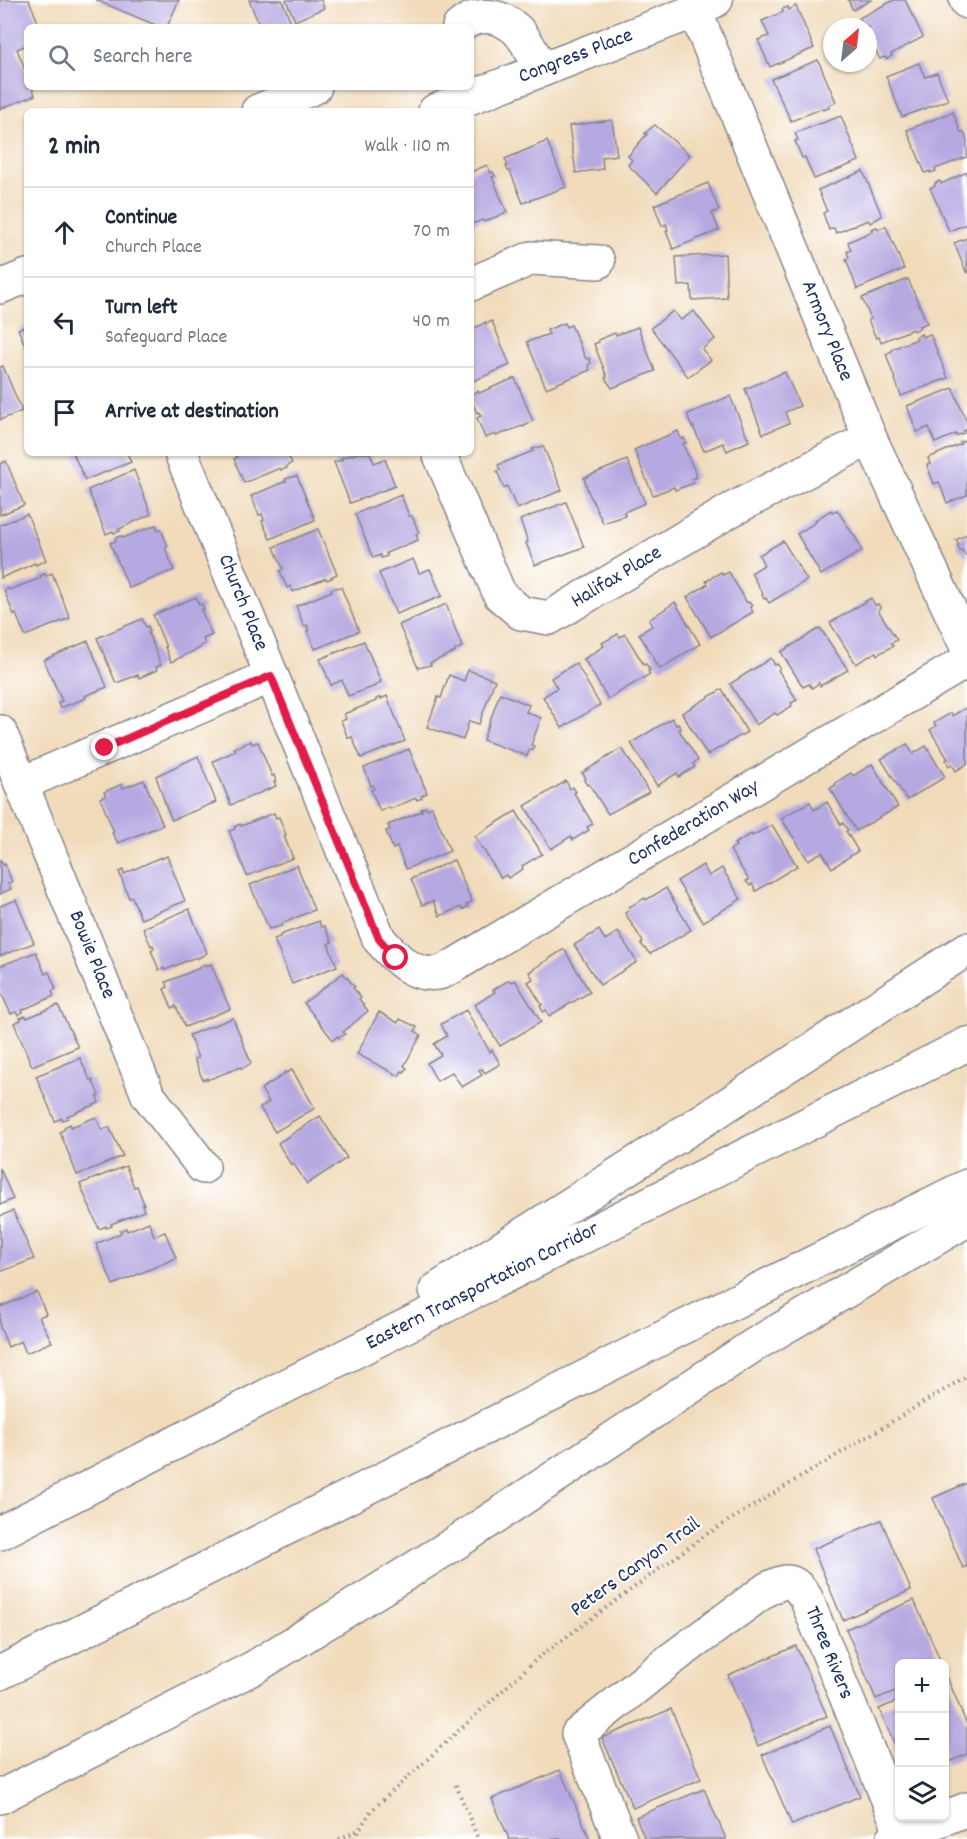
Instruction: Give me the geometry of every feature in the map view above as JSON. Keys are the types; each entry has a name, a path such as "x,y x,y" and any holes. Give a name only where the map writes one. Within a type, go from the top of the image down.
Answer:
{"main road":[{"name":"Congress Place","path":"443,108 706,5"},
{"name":"Armory Place","path":"706,5 870,438 967,647"},
{"path":"462,24 466,20 483,15 504,21 518,31 542,70"},
{"path":"265,108 308,90"},
{"path":"474,283 532,258 598,262"},
{"path":"0,287 24,277"},
{"name":"Halifax Place","path":"440,456 500,595 521,613 549,618 731,510 870,438"},
{"name":"Church Place","path":"182,456 379,939 396,958 416,972"},
{"name":"Confederation Way","path":"416,972 439,973 460,962 967,661"},
{"path":"21,784 271,676"},
{"name":"Bowie Place","path":"0,732 148,1095 203,1167"},
{"path":"278,1390 719,1110 967,949"},
{"name":"Eastern Transportation Corridor","path":"0,1533 278,1390 967,1044"},
{"path":"0,1673 967,1186"},
{"path":"0,1797 253,1668 457,1542 754,1345 967,1220"},
{"name":"Three Rivers","path":"621,1839 578,1734 670,1660 767,1589 783,1581 799,1587 806,1598 900,1838"},
{"path":"900,1838 967,1809"}],"path":[{"name":"Peters Canyon Trail","path":"356,1839 371,1811 539,1657 707,1534 967,1376"},
{"path":"456,1785 478,1839"},
{"name":"Peters Canyon Trail","path":"339,1839 359,1830"}],"building":[{"path":"0,0 29,0 39,24 24,24 24,46 17,49 24,67 24,90 33,90 35,95 0,109"},
{"path":"96,0 179,0 168,24 153,24"},
{"path":"249,0 282,0 291,22 259,24"},
{"path":"286,0 321,0 324,8 295,21"},
{"path":"848,0 871,0 853,10"},
{"path":"894,0 905,0 923,37 891,54 892,56 880,59 877,53 877,18 859,18"},
{"path":"796,6 814,48 770,67 758,40 769,36 762,21 783,12 782,9 788,7 789,10"},
{"path":"818,60 836,102 828,106 829,108 823,110 823,108 791,121 771,79"},
{"path":"919,63 925,77 937,73 948,100 902,117 886,76"},
{"path":"953,112 961,133 963,131 967,140 967,157 935,169 936,171 925,173 907,130"},
{"path":"841,116 859,161 814,179 805,157 802,158 795,141 798,140 795,133"},
{"path":"612,120 617,155 602,157 603,169 576,173 569,126"},
{"path":"655,125 690,155 657,193 628,165 632,160 628,156 647,134 645,133"},
{"path":"547,141 566,187 523,203 505,159"},
{"path":"487,165 491,173 493,172 495,176 492,177 507,212 484,222 483,220 474,223 474,171"},
{"path":"863,171 882,216 870,223 868,220 836,233 834,228 829,230 823,213 827,211 818,190"},
{"path":"967,172 967,224 949,231 930,188 935,186 935,183 940,181 941,184"},
{"path":"708,183 719,210 712,213 719,230 673,249 666,231 668,230 666,224 662,226 654,205"},
{"path":"886,226 904,269 857,289 846,259 849,258 847,252 851,250 848,242 873,231 871,229"},
{"path":"967,238 967,274 954,243"},
{"path":"725,254 727,298 692,300 691,285 678,286 676,257"},
{"path":"908,279 927,323 914,331 913,329 881,342 879,337 876,338 868,320 871,319 862,298"},
{"path":"673,311 681,320 694,311 715,339 702,349 711,360 688,377 651,328"},
{"path":"492,321 510,365 474,381 474,328 486,322 486,324"},
{"path":"565,323 566,327 571,325 586,359 589,358 590,370 546,388 527,342 549,334 547,330"},
{"path":"24,327 24,343 18,329"},
{"path":"638,327 655,371 612,388 605,378 607,377 594,344 615,333 616,335"},
{"path":"921,334 923,337 930,334 948,378 901,396 886,354 892,349 917,339 916,337"},
{"path":"3,366 22,411 0,420 0,367"},
{"path":"785,372 800,406 785,412 789,423 763,434 745,389"},
{"path":"515,378 533,421 523,427 485,438 477,418 481,416 474,406 474,393 478,391 479,393"},
{"path":"953,388 967,423 967,429 963,431 964,433 935,443 929,427 917,432 907,406"},
{"path":"730,396 749,441 727,451 723,443 704,451 689,421 688,414"},
{"path":"678,431 681,439 684,438 686,443 683,444 697,477 692,479 694,483 653,495 634,450"},
{"path":"965,441 967,444 967,495 947,503 939,482 934,484 927,465 930,464 928,458"},
{"path":"543,446 562,490 517,509 507,486 504,488 497,471 500,470 498,465"},
{"path":"74,456 128,456 131,462 85,480"},
{"path":"236,456 288,456 292,463 286,466 287,468 281,470 280,468 244,483 234,459 237,458"},
{"path":"371,456 374,463 385,459 395,486 350,503 334,462 342,460 341,458"},
{"path":"627,460 645,503 624,512 625,516 603,523 584,478"},
{"path":"6,461 24,505 0,515 0,464"},
{"path":"134,470 151,514 119,529 120,531 106,534 88,490"},
{"path":"297,476 315,520 270,539 262,521 264,520 262,514 259,515 251,496 286,481 285,479"},
{"path":"401,495 419,533 416,534 418,540 386,553 387,556 381,558 380,555 373,558 355,514"},
{"path":"566,502 584,547 535,565 520,520"},
{"path":"831,510 832,512 837,510 862,551 821,575 797,534"},
{"path":"27,514 46,560 1,578 0,525"},
{"path":"156,525 158,530 161,529 168,546 165,547 174,570 129,588 110,543 116,541 115,538 122,536 123,538"},
{"path":"318,529 337,574 332,578 327,580 326,578 293,592 291,586 287,588 280,571 283,569 274,547"},
{"path":"967,534 967,558 962,550 960,551 956,540"},
{"path":"783,541 807,580 769,603 766,598 764,599 751,573 764,565 759,555"},
{"path":"413,559 419,573 430,569 442,596 396,614 379,573"},
{"path":"721,572 723,575 729,572 747,603 749,602 752,606 750,607 753,612 711,637 687,597 708,584 706,581"},
{"path":"45,573 46,576 52,573 70,618 25,636 4,590 41,578 40,576"},
{"path":"341,587 359,631 315,649 307,631 309,631 307,625 304,626 296,606 332,591 331,589"},
{"path":"196,597 199,605 202,604 204,609 201,610 212,635 203,639 205,644 200,648 171,662 153,615"},
{"path":"871,598 875,605 878,604 881,608 878,610 897,640 891,643 893,646 877,655 876,652 856,664 830,623"},
{"path":"675,602 700,644 660,669 639,634 652,626 649,620"},
{"path":"446,604 462,647 430,663 431,665 418,668 399,625"},
{"path":"142,619 146,627 148,626 150,631 148,632 161,665 156,667 157,670 139,678 138,675 116,683 97,638"},
{"path":"820,628 848,670 820,686 819,683 812,688 809,684 803,687 781,652"},
{"path":"618,634 620,637 625,634 644,665 646,664 650,670 648,671 650,674 608,699 584,659 604,646 602,643"},
{"path":"88,641 107,687 60,708 58,703 62,701 44,660"},
{"path":"364,641 381,682 348,696 342,680 331,685 320,659"},
{"path":"771,658 780,668 778,670 797,700 791,703 792,706 756,725 730,684"},
{"path":"576,663 600,705 562,728 543,697 557,688 551,678"},
{"path":"468,670 495,680 479,724 469,721 463,740 427,727 449,675 464,681"},
{"path":"722,689 747,732 707,755 682,713"},
{"path":"500,693 529,705 526,712 541,718 531,745 534,746 533,750 530,749 527,756 483,740"},
{"path":"387,696 405,741 361,758 352,737 348,738 341,721 346,719 344,714"},
{"path":"967,707 967,764 956,771 952,764 949,766 946,760 948,759 930,730 936,726 934,723"},
{"path":"672,718 676,725 678,724 681,729 679,730 698,760 693,764 695,767 679,777 677,773 657,786 631,743"},
{"path":"251,741 252,744 258,742 272,776 274,775 276,786 231,805 213,761 236,751 234,748"},
{"path":"907,744 913,754 926,746 945,777 907,800 881,759"},
{"path":"622,748 649,792 608,814 589,784 587,785 582,773"},
{"path":"409,749 427,793 417,800 416,798 380,811 371,790 374,789 373,785 371,786 364,768"},
{"path":"198,756 216,802 172,820 156,776"},
{"path":"872,764 898,807 856,831 830,788 851,773 853,776"},
{"path":"144,780 163,825 118,843 112,833 114,832 100,798 106,796 104,792 122,784 123,788"},
{"path":"566,781 570,789 573,787 576,792 574,793 593,824 587,827 589,830 573,840 571,836 551,849 525,806"},
{"path":"810,802 814,810 827,802 841,825 843,823 848,830 846,831 858,851 832,868 822,852 808,860 781,818"},
{"path":"426,807 427,809 432,807 450,851 406,869 397,847 393,849 386,831 390,830 388,825 422,811 421,809"},
{"path":"516,811 542,854 508,878 506,875 501,878 475,836"},
{"path":"274,813 276,818 279,817 293,858 247,876 229,831 240,824 241,826"},
{"path":"772,825 797,866 756,891 752,884 750,886 746,881 749,880 730,850 736,846 734,844"},
{"path":"167,856 185,901 141,919 132,897 129,898 119,872 123,870 124,874"},
{"path":"0,859 3,865 5,864 12,882 8,883 11,889 0,894"},
{"path":"454,860 472,902 462,910 461,907 440,916 433,901 422,905 411,879"},
{"path":"297,865 314,910 281,924 282,926 269,929 250,885"},
{"path":"703,865 709,876 722,868 741,899 703,922 677,881"},
{"path":"666,888 691,930 650,954 641,944 643,942 625,913 630,909 629,907"},
{"path":"16,900 34,943 0,956 0,906"},
{"path":"189,909 207,953 197,959 196,957 165,970 164,968 159,970 151,950 154,948 153,945 151,946 143,928"},
{"path":"319,921 332,942 328,944 337,966 292,984 274,939"},
{"path":"599,930 605,940 618,932 637,962 600,985 574,945"},
{"path":"564,949 590,992 549,1016 546,1010 543,1012 540,1006 542,1005 528,982 533,979 529,972"},
{"path":"36,952 45,974 49,972 56,989 52,991 54,996 22,1010 23,1012 18,1015 16,1012 11,1014 0,990 0,966"},
{"path":"205,964 206,966 211,964 230,1009 185,1027 176,1006 172,1008 164,989 168,987 166,982"},
{"path":"343,973 355,987 353,988 368,1011 343,1032 345,1034 333,1040 304,1003"},
{"path":"509,980 511,982 515,980 541,1022 500,1046 475,1005"},
{"path":"58,1005 78,1047 32,1066 14,1023 21,1020 20,1018 26,1016 27,1018"},
{"path":"466,1010 490,1052 492,1050 500,1064 485,1073 482,1069 479,1070 482,1075 462,1087 452,1072 437,1081 427,1063 441,1055 434,1044 447,1036 441,1024"},
{"path":"379,1012 398,1023 400,1019 417,1027 415,1031 421,1035 404,1066 407,1068 399,1076 357,1054"},
{"path":"233,1018 251,1063 242,1069 241,1067 203,1080 194,1059 198,1058 189,1035"},
{"path":"80,1058 99,1095 97,1097 99,1103 67,1116 68,1118 55,1121 36,1076"},
{"path":"292,1070 315,1108 275,1132 260,1108 269,1102 261,1089 285,1072"},
{"path":"320,1116 347,1158 307,1184 293,1163 291,1165 278,1143"},
{"path":"96,1117 102,1130 109,1127 123,1156 77,1175 60,1132 70,1124 71,1127"},
{"path":"126,1166 134,1187 137,1186 144,1204 142,1205 144,1211 111,1224 112,1226 99,1229 80,1184"},
{"path":"0,1168 13,1199 0,1205"},
{"path":"13,1211 34,1259 0,1272 0,1216"},
{"path":"149,1222 154,1236 165,1232 176,1258 113,1285 96,1244 121,1233 120,1231 126,1228 127,1231"},
{"path":"37,1292 46,1314 39,1317 52,1342 26,1353 21,1341 8,1347 0,1327 0,1307"},
{"path":"967,1483 967,1566 963,1568 933,1498"},
{"path":"881,1520 911,1590 843,1620 813,1549"},
{"path":"914,1600 940,1659 895,1659 895,1691 876,1699 846,1629"},
{"path":"796,1646 827,1716 758,1746 728,1675"},
{"path":"949,1681 967,1725 967,1754 949,1762"},
{"path":"895,1702 895,1745 879,1709"},
{"path":"671,1709 701,1779 633,1808 602,1738"},
{"path":"830,1726 860,1796 792,1825 762,1755"},
{"path":"560,1770 590,1839 509,1839 492,1799"},
{"path":"704,1789 726,1839 645,1839 636,1817"}],"route":[{"path":"105,748 271,676 379,939 396,958"}]}
